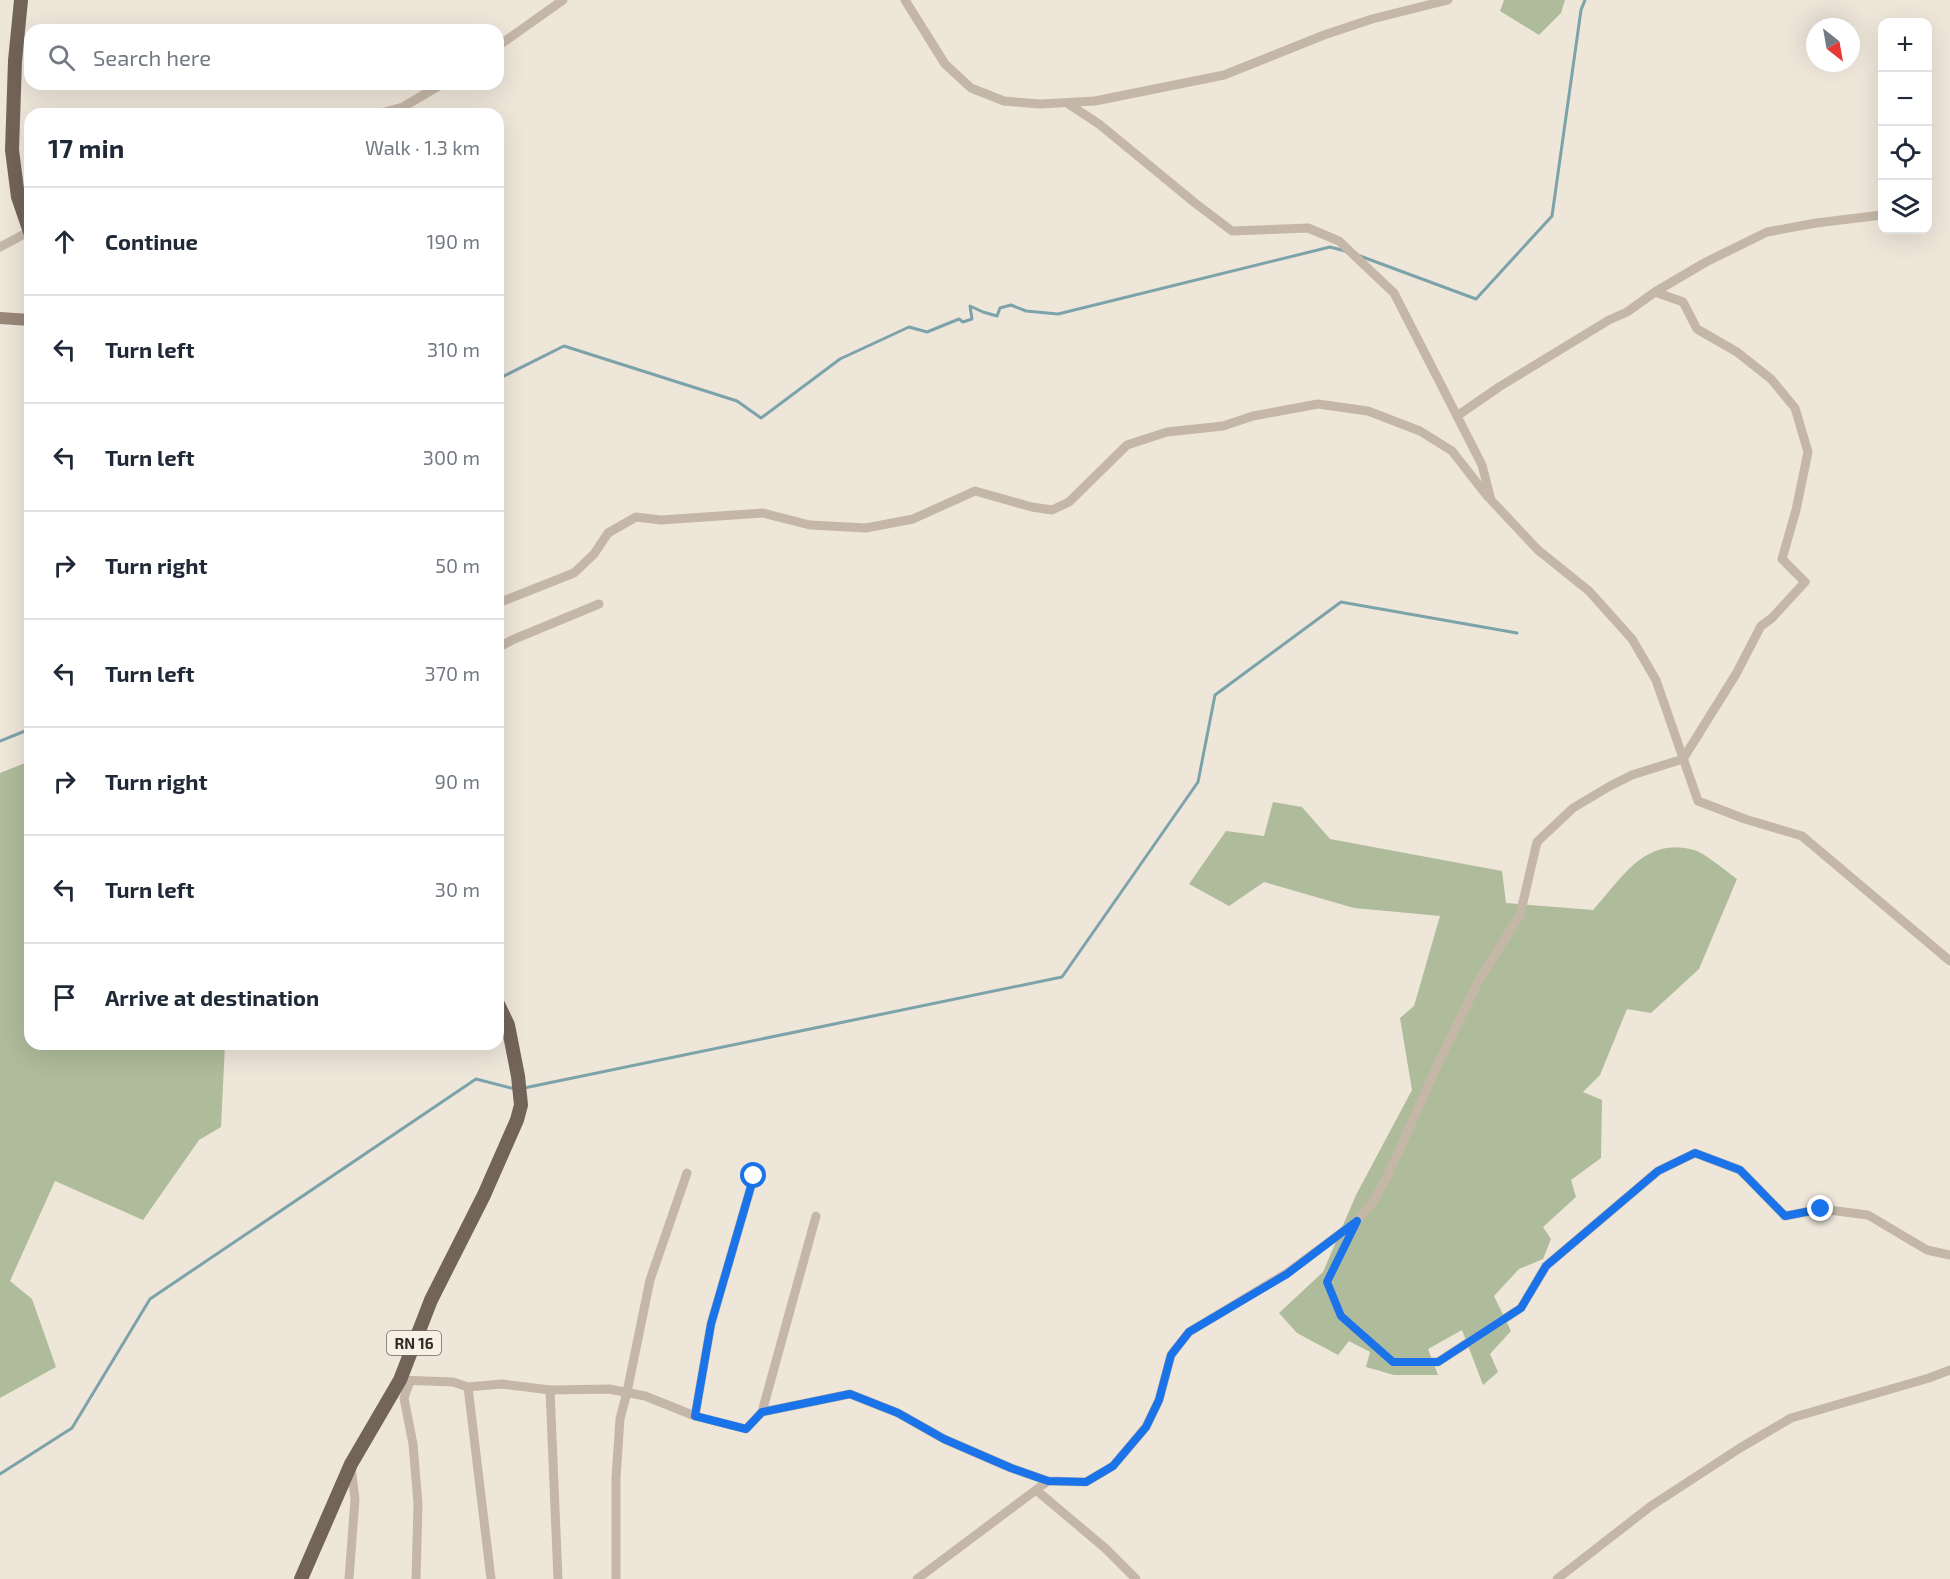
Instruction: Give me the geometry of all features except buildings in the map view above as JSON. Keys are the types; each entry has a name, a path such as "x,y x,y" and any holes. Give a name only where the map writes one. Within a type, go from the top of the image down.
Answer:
{"main road":[{"path":"21,0 15,61 12,150 24,196"},
{"path":"0,318 24,320"},
{"name":"RN 16","path":"301,1579 351,1464 405,1380 431,1300 484,1195 517,1120 521,1105 518,1076 508,1025 504,1017"}],"street":[{"path":"504,42 562,0"},
{"path":"905,0 945,64 971,88 1004,101 1040,104 1095,101 1224,75 1362,22 1448,0"},
{"path":"399,108 432,90"},
{"path":"1067,103 1099,124 1232,231 1308,228 1339,241 1394,293 1482,465 1491,500"},
{"path":"1457,416 1499,387 1609,320 1627,312 1655,292 1706,262 1767,232 1878,215"},
{"path":"0,247 24,234"},
{"path":"762,1412 850,1394 898,1413 944,1439 1011,1468 1048,1481 1086,1482 1113,1466 1146,1427 1159,1400 1171,1355 1189,1332 1287,1274 1357,1221 1373,1202 1388,1175 1479,980 1520,915 1537,842 1573,808 1610,786 1632,775 1683,759 1736,674 1761,626 1772,618 1804,582 1782,559 1796,510 1808,452 1795,408 1771,379 1737,352 1697,329 1683,302 1655,292"},
{"path":"504,601 574,573 594,554 608,533 636,517 661,520 763,513 810,525 866,528 913,519 975,491 1032,507 1052,510 1070,502 1127,445 1167,432 1223,426 1253,416 1318,404 1368,411 1420,431 1452,451 1491,500 1538,550 1589,591 1632,639 1656,680 1698,801 1745,819 1802,836 1950,961"},
{"path":"504,645 598,604"},
{"path":"1357,1221 1327,1282 1341,1316 1393,1362 1438,1362 1521,1308 1546,1266 1658,1171 1695,1153 1740,1170 1785,1216 1821,1209 1868,1215 1927,1250 1950,1255"},
{"path":"616,1579 616,1479 620,1419 650,1280 687,1173"},
{"path":"695,1416 711,1324 754,1176"},
{"path":"416,1579 418,1504 413,1444 404,1398 405,1380 453,1382 468,1387 502,1384 550,1390 609,1389 645,1396 695,1416 746,1429 762,1412 816,1216"},
{"path":"1557,1579 1651,1506 1740,1448 1791,1419 1950,1370"},
{"path":"468,1387 491,1579"},
{"path":"550,1390 558,1579"},
{"path":"350,1579 355,1499 351,1464"},
{"path":"917,1579 1048,1481"},
{"path":"1035,1490 1105,1548 1136,1579"}],"green space":[{"path":"1504,0 1565,0 1561,13 1539,35 1500,11"},
{"path":"24,763 24,1050 225,1050 221,1127 199,1140 143,1220 55,1181 10,1281 32,1299 56,1367 0,1398 0,773"},
{"path":"1273,802 1302,807 1330,839 1502,871 1506,903 1593,910 1625,873 1648,854 1677,847 1699,852 1737,879 1699,969 1651,1013 1627,1009 1600,1075 1583,1092 1602,1100 1601,1158 1571,1180 1576,1197 1543,1227 1551,1239 1543,1259 1519,1269 1494,1296 1511,1331 1490,1354 1498,1372 1483,1385 1462,1330 1428,1349 1438,1375 1394,1375 1366,1367 1370,1352 1349,1341 1338,1355 1297,1333 1279,1313 1323,1272 1356,1195 1412,1090 1400,1018 1414,1006 1440,916 1354,908 1264,882 1229,906 1189,884 1226,831 1264,836"}],"waterway":[{"path":"1360,256 1476,299 1552,216 1581,10 1585,0"},
{"path":"504,376 564,346 737,401 761,418 840,359 909,327 927,332 959,319 963,322 972,319 970,306 997,316 1000,308 1011,305 1026,311 1058,314 1330,247 1345,251"},
{"path":"524,1088 1062,977 1198,782 1215,695 1341,602 1517,633"},
{"path":"0,741 24,731"},
{"path":"0,1474 72,1428 150,1299 476,1079 515,1089"}],"route":[{"path":"754,1176 711,1324 695,1416 746,1429 762,1412 850,1394 898,1413 944,1439 1011,1468 1048,1481 1077,1483 1086,1482 1113,1466 1146,1427 1159,1400 1171,1355 1189,1332 1287,1274 1357,1221 1327,1282 1341,1316 1393,1362 1438,1362 1521,1308 1546,1266 1658,1171 1695,1153 1740,1170 1785,1216 1821,1209"}]}
